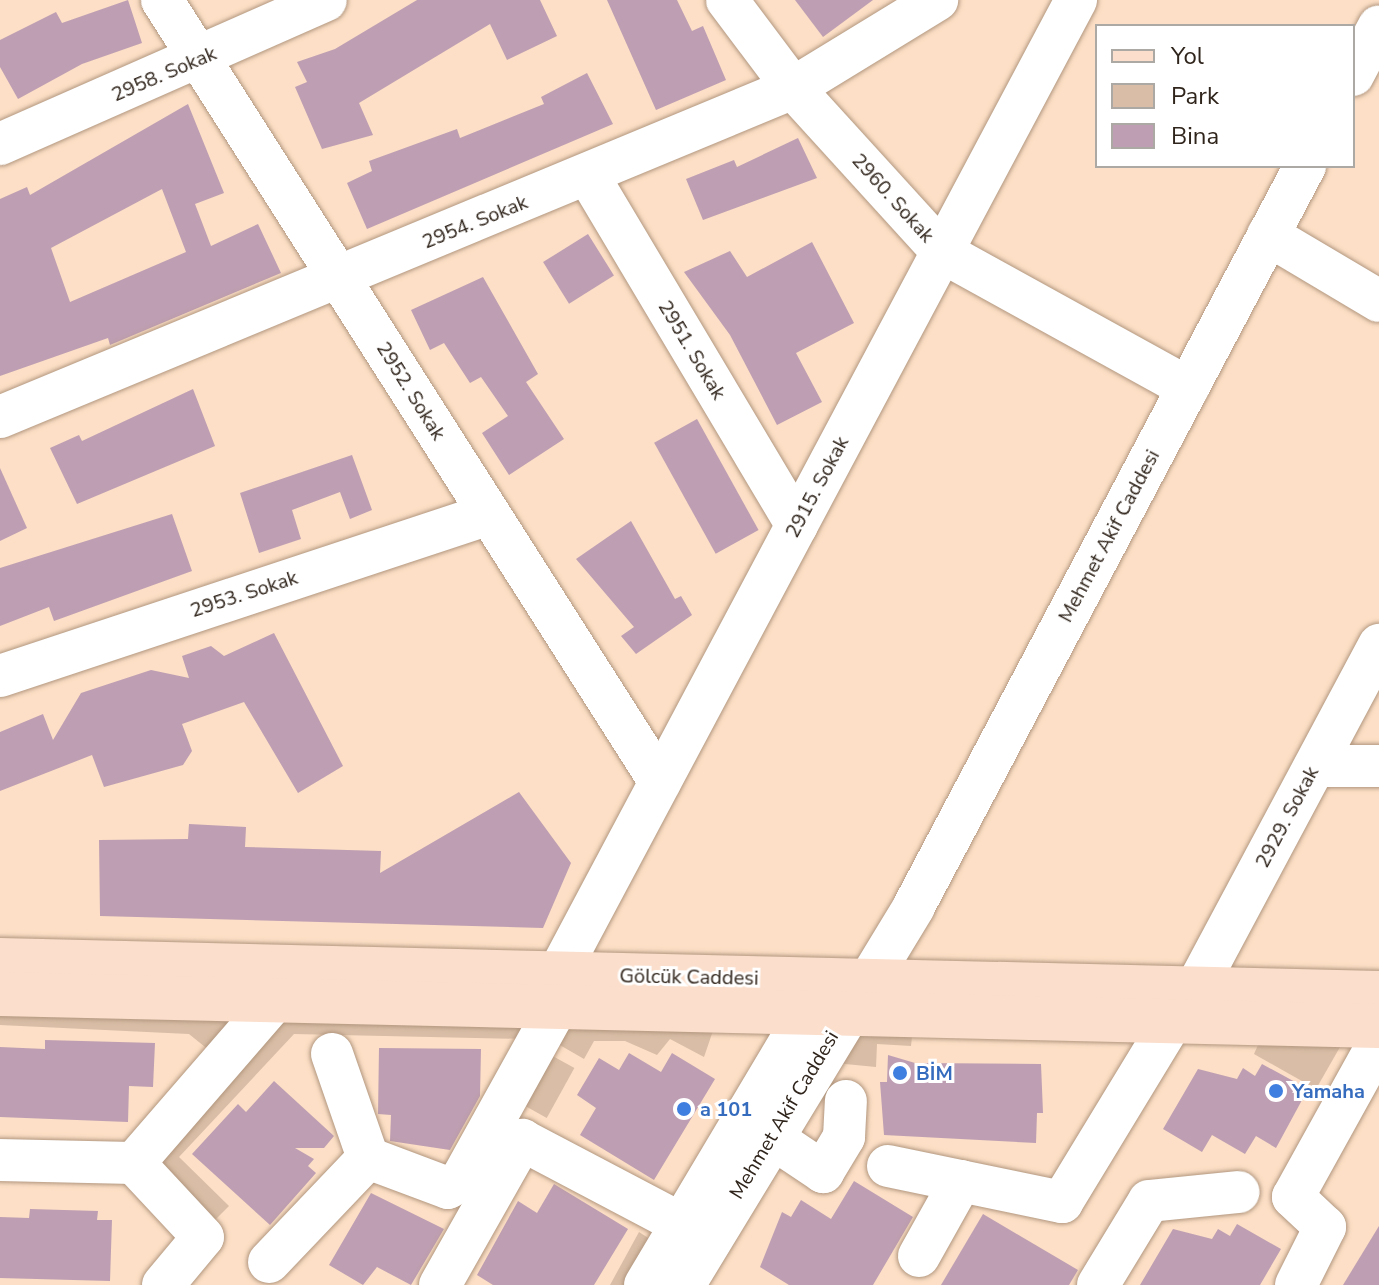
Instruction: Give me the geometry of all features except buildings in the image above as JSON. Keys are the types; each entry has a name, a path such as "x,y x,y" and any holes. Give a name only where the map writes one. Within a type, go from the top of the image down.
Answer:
{"main road":[{"name":"Gölcük Caddesi","path":"0,960 558,990 1184,1005 1379,1026"},
{"name":"Gölcük Caddesi","path":"0,994 275,1000 558,990"},
{"name":"Gölcük Caddesi","path":"1184,1005 1379,993"}],"street":[{"name":"2952. Sokak","path":"162,0 660,782"},
{"name":"2958. Sokak","path":"0,144 200,59 326,0"},
{"name":"2960. Sokak","path":"727,0 793,88 942,252 1188,388"},
{"name":"2954. Sokak","path":"0,417 793,88 937,0"},
{"name":"2915. Sokak","path":"368,1158 448,1188 461,1180 660,782 1076,0"},
{"path":"1355,71 1379,26"},
{"name":"Mehmet Akif Caddesi","path":"645,1285 681,1224 836,997 914,906 1304,168"},
{"name":"2951. Sokak","path":"588,175 797,525"},
{"path":"1268,235 1379,301"},
{"name":"2953. Sokak","path":"0,676 489,514"},
{"name":"2929. Sokak","path":"961,1181 1062,1202 1184,1005 1379,645"},
{"path":"1315,766 1379,766"},
{"name":"Mehmet Akif Caddesi","path":"684,1285 771,1137 836,997"},
{"path":"134,1163 275,1000"},
{"path":"1296,1285 1325,1227 1293,1197 1379,1042"},
{"path":"269,1262 368,1158 332,1054"},
{"path":"771,1137 823,1172 844,1137 846,1101"},
{"path":"440,1285 522,1140 681,1224"},
{"path":"0,1160 134,1163 203,1237 163,1285"},
{"path":"888,1166 961,1181 919,1256"},
{"path":"1098,1285 1149,1201 1239,1192"}],"green space":[{"path":"0,1003 239,1012 210,1051 189,1034 0,1025"},
{"path":"288,1014 542,1016 527,1039 294,1034 179,1157 229,1206 211,1224 146,1162"},
{"path":"570,1021 716,1022 704,1057 670,1039 657,1055 625,1041 594,1041 584,1059 558,1044"},
{"path":"851,1035 912,1037 911,1046 877,1044 876,1067 835,1063"},
{"path":"1258,1045 1340,1047 1316,1089 1254,1054"},
{"path":"549,1054 574,1068 547,1118 521,1104"},
{"path":"639,1232 653,1241 627,1285 610,1285"}],"place":[{"name":"BİM","path":"900,1073"},
{"name":"Yamaha","path":"1276,1091"},
{"name":"a 101","path":"684,1109"}]}
